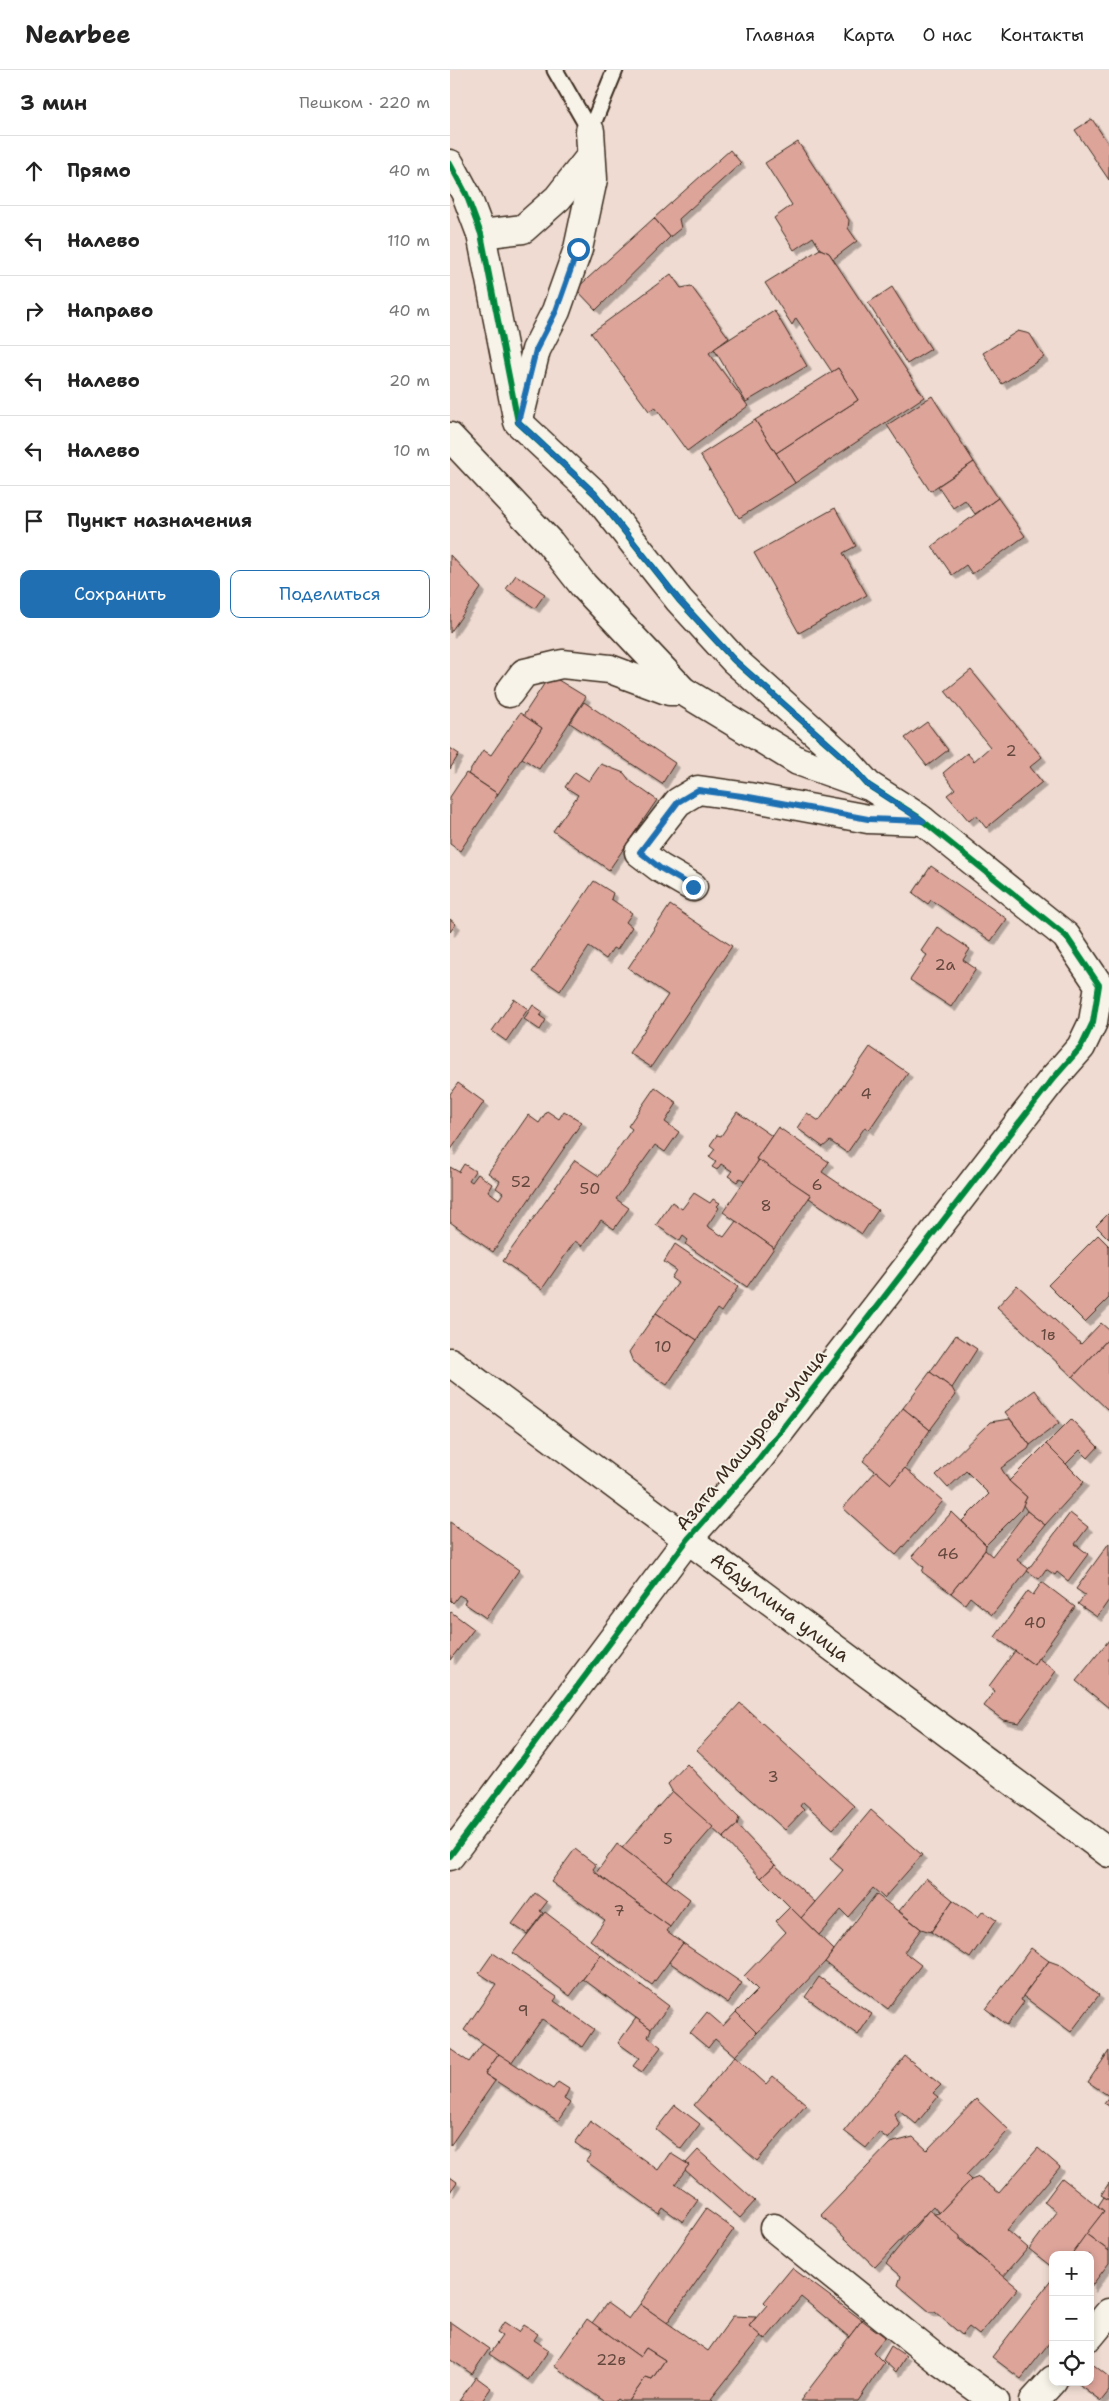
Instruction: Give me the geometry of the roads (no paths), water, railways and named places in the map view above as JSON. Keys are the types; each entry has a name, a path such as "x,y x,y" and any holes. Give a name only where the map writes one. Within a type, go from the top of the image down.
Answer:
{"street":[{"path":"481,234 523,229 558,198 591,144"},
{"path":"518,422 536,350 556,311 578,249 593,178 591,144"},
{"path":"450,164 466,194 481,234 518,422 595,494 679,600 734,660 844,758 868,785"},
{"path":"450,437 550,543 583,585 683,691 798,761 868,785"},
{"path":"509,693 524,673 562,664 610,669 669,691 683,691"},
{"name":"Азата Машурова улица","path":"450,1856 688,1539 758,1460 1052,1080 1081,1047 1093,1022 1099,985 1066,936 923,821 868,785"},
{"path":"693,887 660,868 640,852 678,802 698,790 749,797 868,819 923,821"},
{"name":"Абдуллина улица","path":"450,1362 1109,1853"},
{"path":"774,2228 938,2360 995,2401"},
{"path":"1094,2331 1109,2313"},
{"path":"1034,2401 1049,2384"}],"lane":[{"path":"554,70 591,144"},
{"path":"591,144 615,70"}]}
